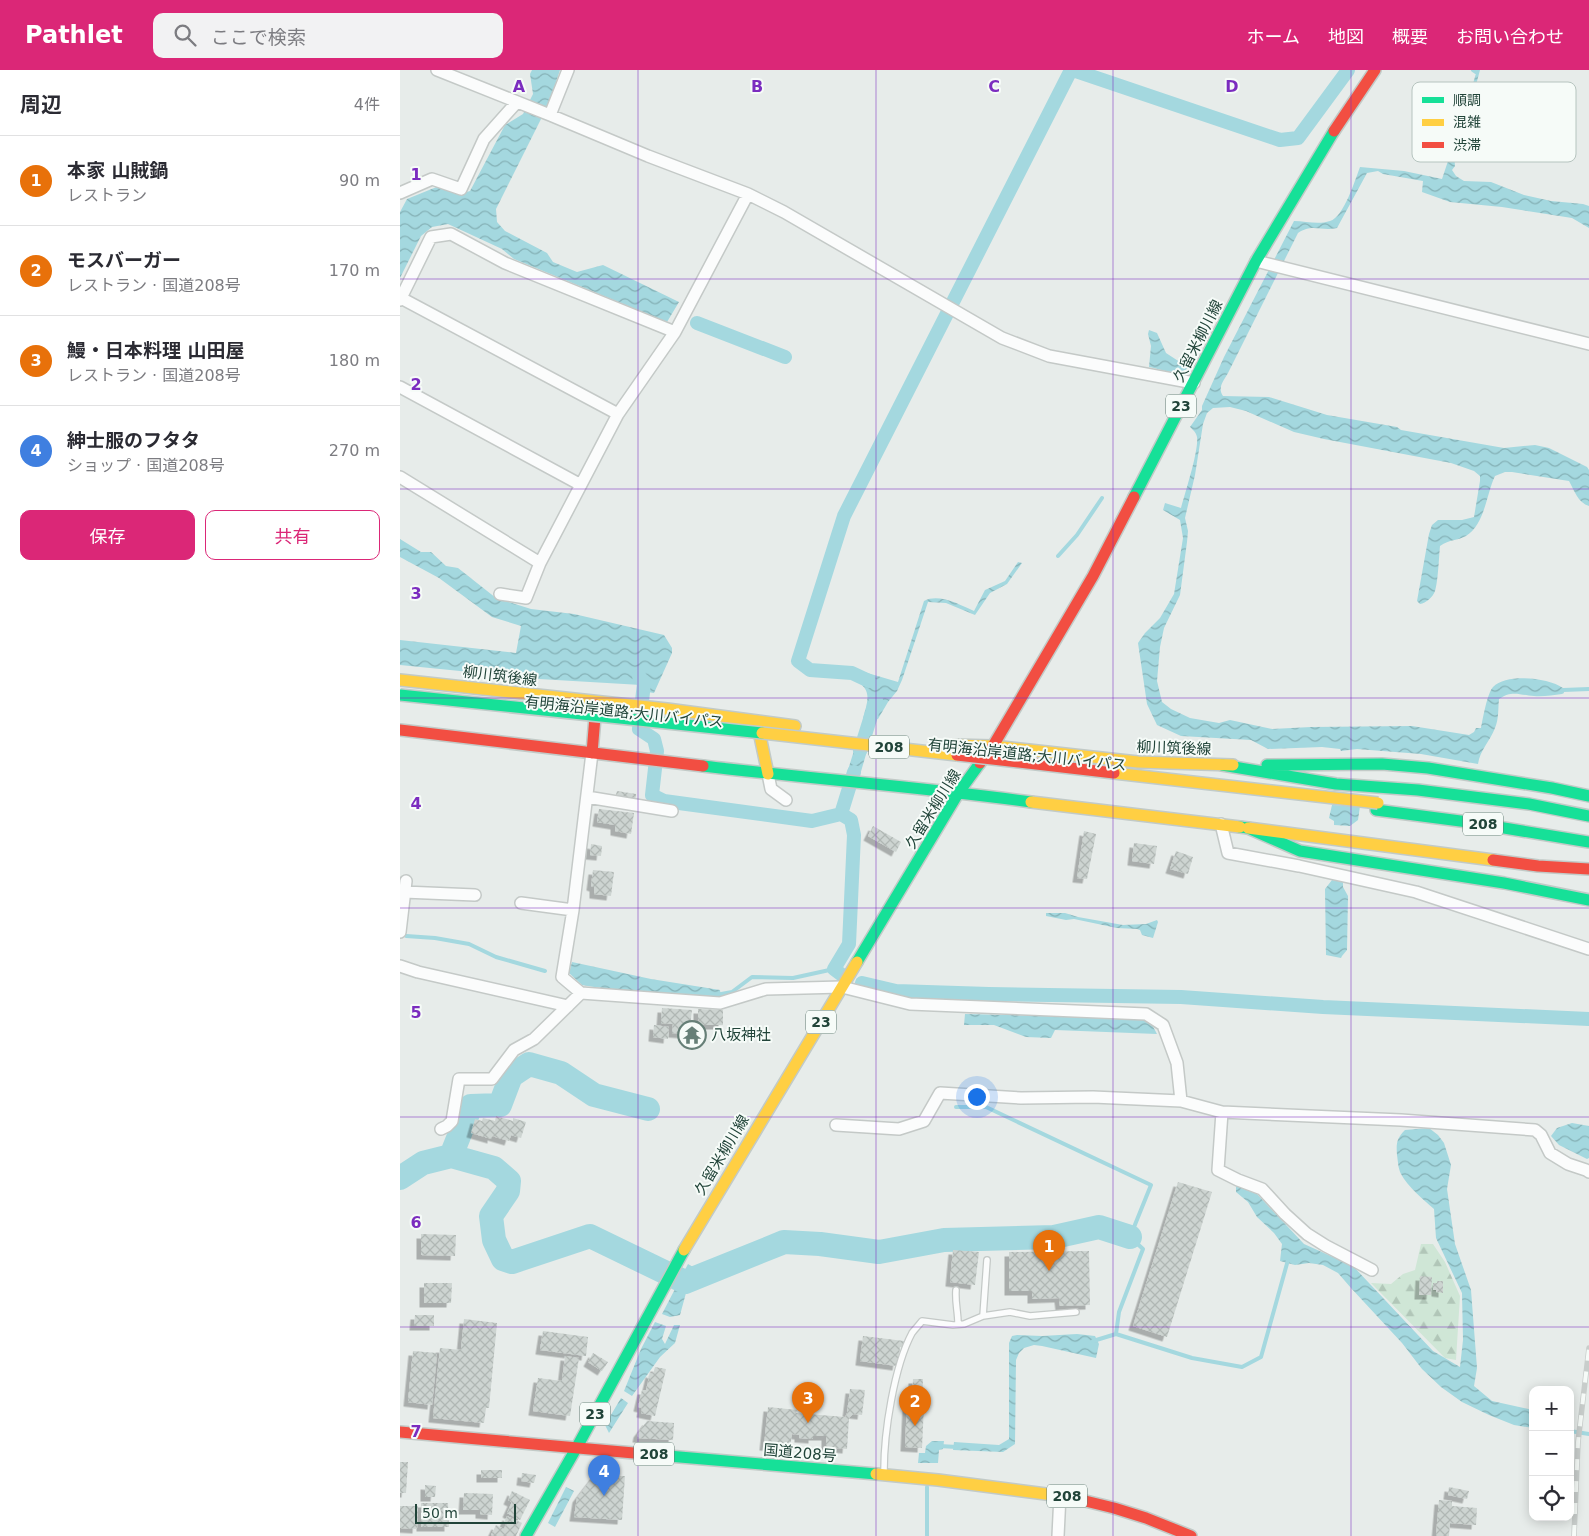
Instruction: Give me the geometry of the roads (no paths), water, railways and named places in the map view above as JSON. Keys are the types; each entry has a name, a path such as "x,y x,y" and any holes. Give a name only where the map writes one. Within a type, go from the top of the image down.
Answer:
{"main road":[{"name":"久留米柳川線","path":"526,1536 577,1447 682,1252 959,792 992,746 1093,576 1256,261 1333,133 1375,70"},
{"name":"柳川筑後線","path":"400,680 637,706 939,745 992,746 1138,762 1222,765 1382,764 1428,768 1552,788 1589,796"},
{"name":"有明海沿岸道路;大川バイパス","path":"400,695 874,745 1377,806 1589,842"},
{"path":"592,753 596,702"},
{"name":"有明海沿岸道路;大川バイパス","path":"400,703 1377,806 1469,814 1589,834"},
{"path":"757,722 768,774"},
{"path":"400,730 768,774 959,792 1125,814 1190,820 1538,866 1589,869"},
{"path":"1222,765 1336,784 1418,790 1529,804 1589,816"},
{"path":"1248,828 1300,851 1504,883 1589,900"},
{"name":"国道208号","path":"400,1432 938,1480 1060,1495 1146,1518 1191,1536"}],"street":[{"path":"437,70 648,156 748,194 784,212 1002,338 1049,356 1194,383"},
{"path":"550,115 568,70"},
{"path":"400,193 432,180 461,189 484,139 517,102"},
{"path":"500,594 526,598 540,563 618,414 675,332 748,194"},
{"path":"618,414 400,299 432,237 450,234 505,263 675,332"},
{"path":"1256,261 1589,344"},
{"path":"400,387 581,485"},
{"path":"400,477 540,563"},
{"path":"592,753 573,910 562,977 580,993 720,1003 766,989 842,987 910,1004 1146,1014 1163,1025 1177,1063 1181,1102"},
{"path":"768,774 771,789 786,800"},
{"path":"587,797 672,812"},
{"path":"1221,824 1228,853 1299,866 1416,892 1589,949"},
{"path":"400,932 405,887 475,895"},
{"path":"521,903 573,910"},
{"path":"400,966 418,972 568,1006"},
{"path":"440,1129 452,1121 459,1079 492,1079 514,1050 534,1039 580,993"},
{"path":"836,1125 899,1129 924,1122 940,1093 1021,1098 1093,1097 1181,1102 1222,1112 1401,1120 1535,1130 1541,1135 1550,1153 1568,1164 1589,1172"},
{"path":"1222,1112 1218,1170 1262,1189 1307,1234 1372,1270"},
{"path":"1058,1536 1060,1495"}],"lane":[{"path":"983,1316 988,1260"},
{"path":"956,1290 955,1303 958,1312 958,1324"},
{"path":"884,1476 888,1420 894,1388 912,1333 922,1321 964,1324 983,1316 1010,1312 1030,1316 1076,1312"}],"water":[{"path":"532,70 560,70 549,103 496,209 497,222 505,231 547,253 553,262 577,272 603,265 679,302 667,322 514,259 502,249 448,224 432,227 421,236 400,278 400,212 407,199 439,186 460,194 470,191 505,125 523,114 533,94 530,74"},
{"path":"1477,70 1480,70 1477,82 1473,82"},
{"path":"1448,162 1455,162 1455,166 1452,170 1456,176 1464,181 1491,182 1524,195 1589,206 1589,228 1572,218 1502,207 1450,202 1422,192 1423,181 1383,174 1378,171 1367,173 1337,228 1313,228 1298,233 1223,381 1221,393 1223,396 1269,397 1327,415 1504,448 1535,445 1549,448 1587,467 1589,470 1589,506 1579,499 1569,481 1512,472 1505,472 1495,476 1481,517 1472,531 1463,538 1440,546 1435,591 1429,599 1420,604 1417,601 1432,525 1438,520 1462,520 1474,517 1480,476 1474,471 1451,463 1324,439 1294,432 1246,411 1230,407 1213,408 1207,413 1203,424 1195,475 1185,518 1188,531 1180,595 1164,628 1157,681 1162,702 1171,709 1190,718 1219,723 1230,720 1272,729 1412,726 1469,735 1476,728 1481,728 1489,695 1493,687 1499,683 1528,678 1556,685 1563,688 1564,693 1541,696 1512,694 1499,699 1496,725 1478,764 1421,754 1357,749 1341,751 1340,749 1322,747 1268,749 1251,740 1181,736 1157,725 1147,704 1138,643 1160,618 1174,594 1183,538 1180,520 1163,510 1165,503 1181,508 1197,443 1196,434 1190,427 1202,410 1202,406 1224,357 1294,221 1321,223 1335,218 1344,206 1360,167 1404,171 1442,179"},
{"path":"1149,330 1157,333 1166,353 1188,368 1184,371 1175,372 1149,367 1151,346"},
{"path":"400,539 421,552 431,552 446,566 458,568 496,598 531,609 574,614 664,635 672,648 672,653 654,693 641,691 641,685 539,679 400,665 400,640 516,653 521,626 492,617 439,578 400,557"},
{"path":"1018,562 1022,563 1007,584 990,593 975,615 946,603 928,602 897,691 878,719 863,718 867,696 864,687 853,679 854,669 898,682 924,601 936,598 943,599 974,611 985,590 1005,581"},
{"path":"857,741 869,744 860,775 847,773"},
{"path":"1332,805 1360,806 1358,820 1350,826 1334,825 1334,821 1329,818"},
{"path":"1332,880 1343,882 1343,887 1348,896 1347,950 1341,958 1326,955 1325,889"},
{"path":"1046,913 1065,913 1123,925 1146,924 1157,920 1158,922 1153,938 1142,935 1140,930 1137,929 1117,928 1074,919 1066,920 1046,916"},
{"path":"572,962 651,979 720,990 721,998 660,994 582,985 569,973"},
{"path":"965,1014 1141,1018 1150,1021 1157,1034 1055,1030 1051,1038 1026,1037 994,1025 964,1025"},
{"path":"1572,1123 1589,1126 1589,1158 1587,1159 1559,1145 1551,1136 1557,1128"},
{"path":"1429,1128 1444,1143 1451,1165 1447,1189 1455,1244 1471,1290 1477,1368 1474,1386 1492,1401 1529,1409 1529,1427 1514,1425 1489,1415 1462,1402 1441,1387 1422,1369 1402,1343 1338,1273 1323,1265 1309,1263 1295,1265 1280,1261 1282,1244 1274,1233 1257,1217 1248,1202 1236,1192 1236,1186 1257,1194 1304,1244 1353,1266 1433,1351 1460,1367 1463,1340 1462,1293 1436,1238 1434,1209 1407,1183 1399,1169 1397,1144 1405,1130"},
{"path":"748,1249 755,1263 686,1293 680,1315 670,1317 662,1314 688,1264 698,1270"},
{"path":"655,1322 666,1326 662,1339 665,1344 674,1325 680,1325 675,1343 660,1357 632,1396 624,1391 641,1349"},
{"path":"1077,1334 1095,1336 1099,1344 1096,1358 1034,1345 1024,1348 1019,1353 1016,1360 1015,1444 1003,1452 953,1450 954,1442 999,1445 1009,1439 1009,1343 1012,1336"},
{"path":"621,1398 628,1403 609,1433 605,1425"},
{"path":"932,1441 944,1441 943,1449 939,1450 938,1463 918,1463 919,1453 925,1453 926,1446"},
{"path":"566,1487 574,1491 555,1527 548,1523"}],"waterway":[{"path":"869,681 852,673 810,670 798,661 844,516 1071,70"},
{"path":"1073,70 1280,140 1298,138 1348,70"},
{"path":"697,323 785,357"},
{"path":"1058,556 1077,535 1102,498"},
{"path":"639,676 644,683 639,729 654,739 657,751 652,795 664,801 812,821 841,814 851,820 854,835 849,944 834,969 842,975"},
{"path":"1563,690 1589,689"},
{"path":"860,751 876,700"},
{"path":"841,814 854,772"},
{"path":"406,936 435,938 469,944 496,957 545,971"},
{"path":"716,995 732,992 752,977 793,978 834,969"},
{"path":"862,983 896,991 1181,997 1323,1007 1589,1019"},
{"path":"451,1156 471,1106 500,1105 511,1076 529,1064 561,1073 594,1095 648,1109"},
{"path":"956,1107 986,1107 1151,1185 1130,1237 1143,1249 1119,1312 1116,1334 1093,1341"},
{"path":"400,1178 423,1163 451,1156 494,1168 509,1181 508,1191 491,1216 494,1240 503,1259 512,1262 590,1236 685,1282 784,1242 820,1244 879,1252 944,1240 1054,1237 1099,1227 1130,1237"},
{"path":"1116,1334 1192,1358 1242,1367 1261,1357 1288,1260"},
{"path":"1574,1432 1589,1434"},
{"path":"939,1446 957,1447"},
{"path":"927,1487 927,1536"}],"railway":[{"path":"1574,1536 1578,1442 1589,1348"}],"place":[{"name":"八坂神社","path":"692,1035"},
{"name":"本家 山賊鍋","path":"1049,1271"},
{"name":"鰻・日本料理 山田屋","path":"808,1423"},
{"name":"モスバーガー","path":"915,1426"},
{"name":"紳士服のフタタ","path":"604,1496"}]}
